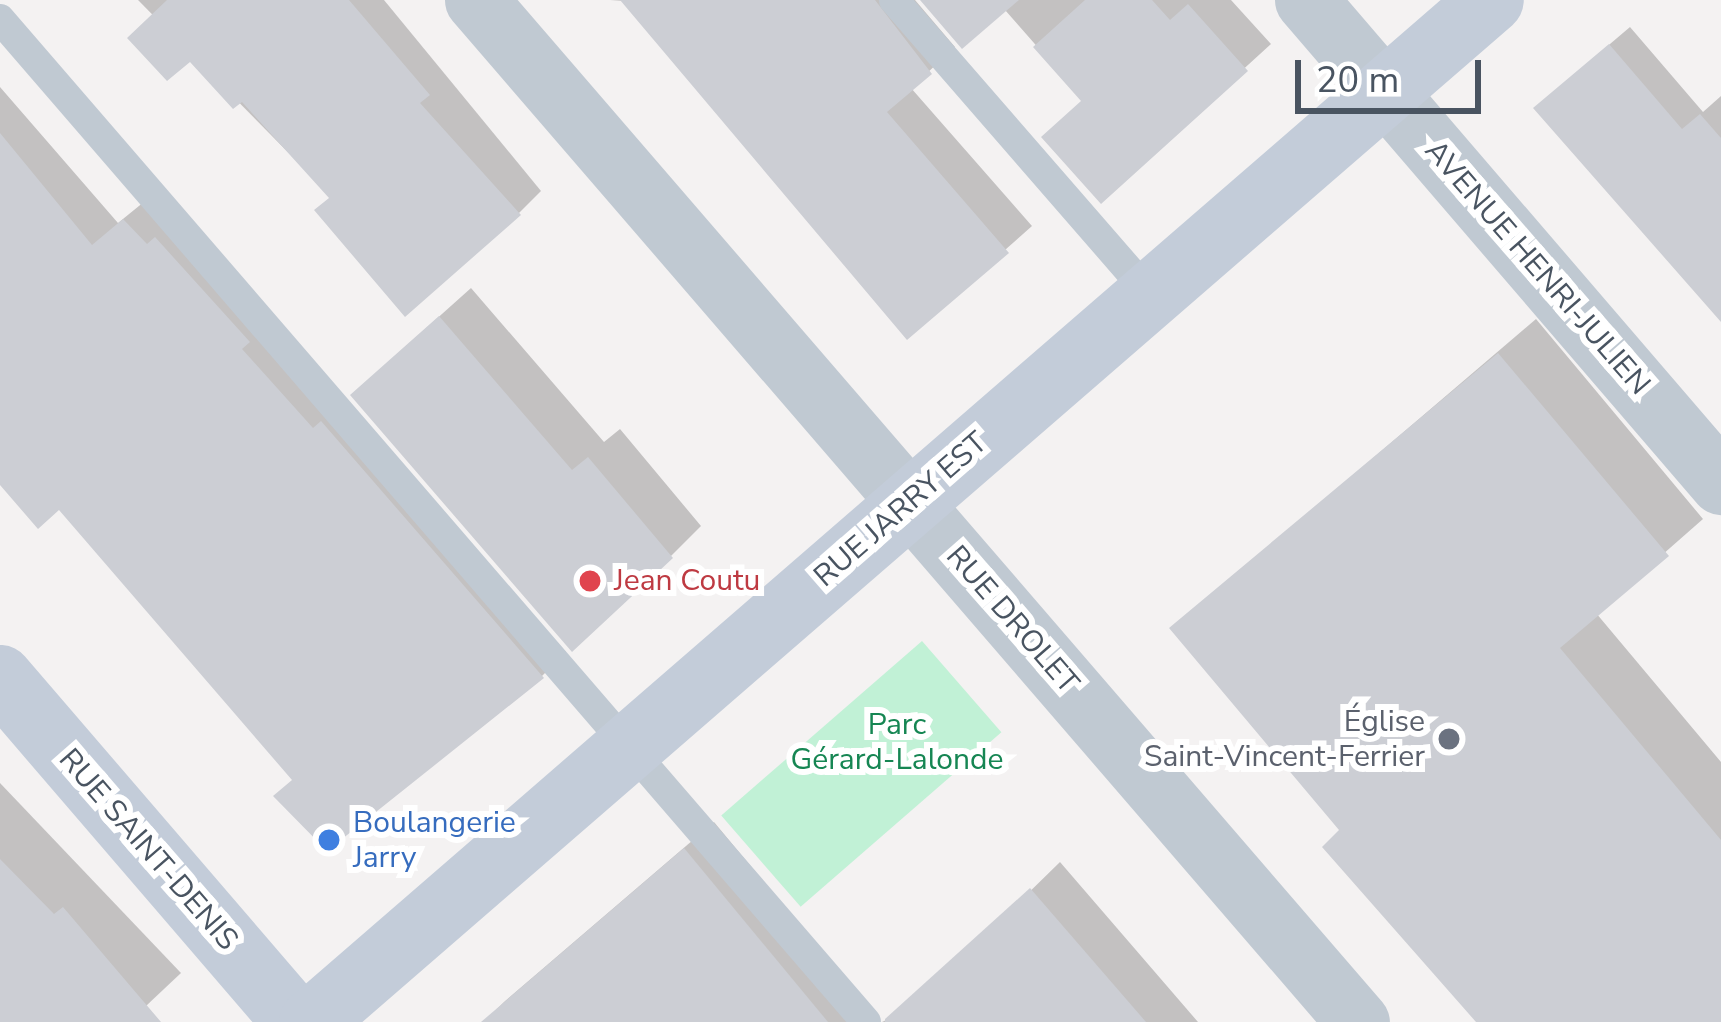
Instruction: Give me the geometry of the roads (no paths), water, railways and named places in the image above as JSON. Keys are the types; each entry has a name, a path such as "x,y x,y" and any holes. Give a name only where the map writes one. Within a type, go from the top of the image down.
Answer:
{"main road":[{"name":"RUE JARRY EST","path":"312,1022 1491,0"},
{"name":"RUE SAINT-DENIS","path":"0,678 296,1022"}],"street":[{"name":"RUE DROLET","path":"476,0 1358,1022"},
{"name":"AVENUE HENRI-JULIEN","path":"1306,0 1721,483"}],"lane":[{"path":"894,0 1151,296"},
{"path":"0,19 866,1022"}],"place":[{"name":"Jean Coutu","path":"590,581"},
{"name":"Église Saint-Vincent-Ferrier","path":"1449,739"},
{"name":"Boulangerie Jarry","path":"329,840"}],"park label":[{"name":"Parc Gérard-Lalonde","path":"897,742"}]}
